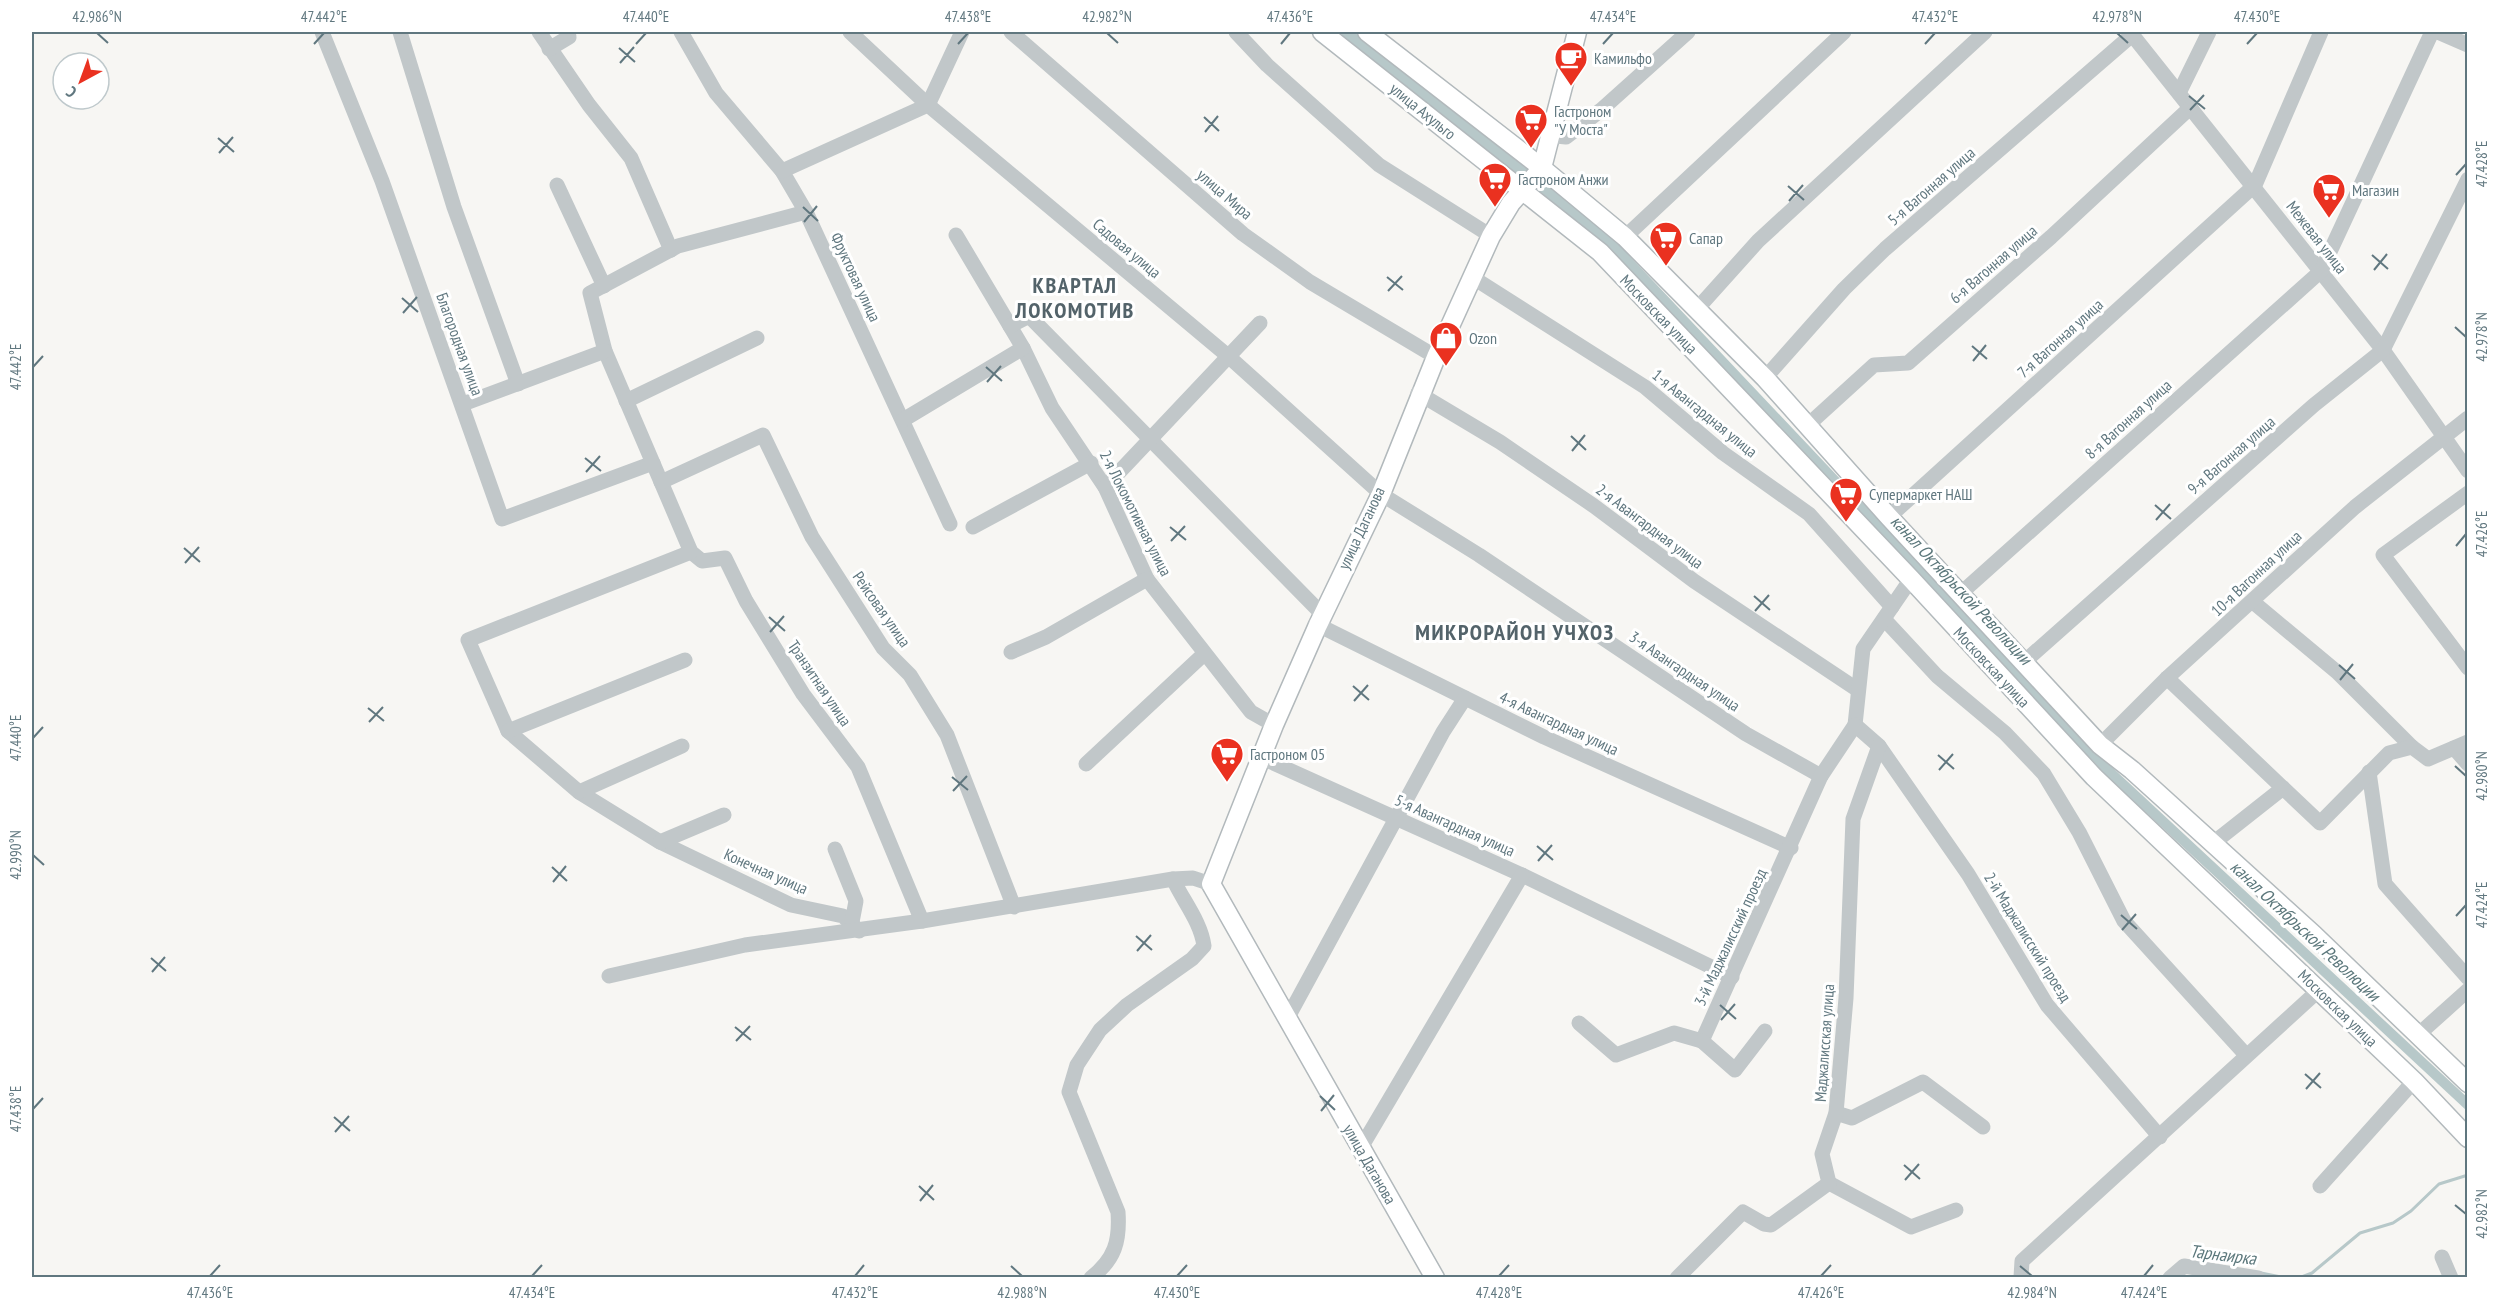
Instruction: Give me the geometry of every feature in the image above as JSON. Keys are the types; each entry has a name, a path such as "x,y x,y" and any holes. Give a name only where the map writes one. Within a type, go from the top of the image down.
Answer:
{"main road":[{"name":"улица Ахульго","path":"1322,32 1521,190"},
{"path":"1367,32 1540,166 1625,237 1765,378 1889,517 2100,745 2132,770 2314,935 2468,1083"},
{"name":"улица Даганова","path":"1433,1278 1209,884 1273,724 1379,492 1419,393 1490,235 1508,200 1521,190 1540,166 1575,32"},
{"name":"Московская улица","path":"1521,190 1600,252 1911,579 2094,777 2414,1081 2468,1138"}],"street":[{"name":"Благородная улица","path":"322,32 382,181 502,519 653,463"},
{"path":"400,32 454,207 518,384"},
{"path":"538,32 631,158 671,250"},
{"path":"549,49 569,38 568,32"},
{"name":"Фруктовая улица","path":"681,32 716,93 782,171 806,212 950,524"},
{"name":"Садовая улица","path":"850,32 928,105 1228,356 1379,492"},
{"path":"782,171 928,105 962,32"},
{"name":"улица Мира","path":"1011,32 1243,234 1310,282 1435,356"},
{"path":"1236,32 1268,65 1379,165 1490,235"},
{"path":"1548,135 1566,137 1601,110 1688,32"},
{"path":"1625,237 1844,32"},
{"path":"1697,309 1758,241 1985,32"},
{"path":"2179,93 2209,32"},
{"path":"2254,185 2321,32"},
{"path":"2321,272 2432,32"},
{"path":"2438,32 2462,39"},
{"name":"Межевая улица","path":"2131,33 2383,350 2466,465"},
{"name":"5-я Вагонная улица","path":"1765,378 1844,289 1886,249 2131,33"},
{"name":"6-я Вагонная улица","path":"1808,425 1874,365 1908,363 2051,237 2191,107"},
{"path":"2383,350 2468,179"},
{"path":"556,185 597,290 605,351 691,552"},
{"name":"7-я Вагонная улица","path":"1889,517 2254,185"},
{"path":"597,290 678,246 806,212"},
{"name":"2-я Локомотивная улица","path":"956,235 1023,348 1052,408 1105,487 1148,579 1251,712 1273,724"},
{"name":"8-я Вагонная улица","path":"1960,594 2321,272"},
{"name":"1-я Авангардная улица","path":"1473,277 1645,387 1723,453 1809,514 1936,676 2005,733 2044,774 2079,831 2124,921 2246,1055"},
{"name":"4-я Авангардная улица","path":"1010,326 1029,316 1320,619 1465,698 1544,737 1791,848"},
{"path":"1105,487 1260,323"},
{"path":"626,401 757,338"},
{"path":"903,420 1023,348"},
{"name":"9-я Вагонная улица","path":"2024,662 2314,405 2383,350"},
{"path":"463,404 605,351"},
{"name":"2-я Авангардная улица","path":"1419,393 1509,448 1594,506 1694,581 1858,690"},
{"name":"10-я Вагонная улица","path":"2100,745 2167,678 2355,507 2468,418"},
{"name":"Рейсовая улица","path":"661,482 763,435 813,537 883,648 910,675 947,735 1014,907"},
{"path":"973,527 1091,464"},
{"name":"3-я Авангардная улица","path":"1379,492 1489,562 1746,734 1821,776"},
{"path":"2468,493 2383,555 2468,668"},
{"name":"Конечная улица","path":"691,552 468,640 508,731 579,792 660,842 791,905 843,916 855,926 922,921 1173,879 1193,878 1209,884"},
{"name":"Транзитная улица","path":"691,552 702,561 725,558 746,601 803,694 858,767 922,921"},
{"path":"1011,652 1046,637 1148,579"},
{"path":"1855,725 1863,649 1911,579"},
{"path":"2253,602 2337,672 2412,747 2428,759 2461,745 2468,764"},
{"path":"1086,764 1204,654"},
{"path":"508,731 685,660"},
{"path":"2167,678 2320,823 2389,753 2412,747"},
{"path":"1286,1020 1398,819 1443,732 1465,698"},
{"name":"3-й Маджалисский проезд","path":"1702,1041 1791,848 1821,776 1855,725"},
{"name":"2-й Маджалисский проезд","path":"1855,725 1879,746 1968,874 2046,1005 2160,1137"},
{"path":"579,792 682,746"},
{"name":"Маджалисская улица","path":"1829,1183 1822,1154 1836,1113 1846,998 1853,819 1879,746"},
{"name":"5-я Авангардная улица","path":"1260,757 1522,875 1732,977"},
{"path":"2369,772 2385,884 2468,978"},
{"path":"2212,844 2283,789"},
{"path":"660,842 724,815"},
{"path":"609,976 745,945 855,926 856,901 835,849"},
{"path":"1360,1150 1522,875"},
{"path":"1091,1278 1110,1261 1116,1250 1119,1233 1118,1212 1069,1092 1077,1065 1100,1030 1127,1005 1192,959 1204,946 1202,930 1186,908 1173,879"},
{"path":"2021,1277 2022,1261 2319,990"},
{"path":"2419,1034 2468,990"},
{"path":"1579,1023 1616,1055 1674,1033 1702,1041 1735,1070 1765,1031"},
{"path":"2320,1186 2414,1081"},
{"path":"1836,1113 1852,1118 1923,1082 1983,1127"},
{"path":"1677,1278 1743,1212 1764,1224 1771,1225 1829,1183 1911,1227 1956,1210"},
{"path":"2442,1257 2451,1278"},
{"path":"2170,1278 2184,1266 2258,1278"}],"waterway":[{"name":"канал Октябрьской Революции","path":"1346,32 1596,230 2112,774 2468,1105"},
{"name":"Тарнаирка","path":"2299,1278 2312,1273 2360,1233 2393,1223 2411,1211 2439,1184 2468,1175"},
{"name":"Тарнаирка","path":"2261,1273 2286,1278"}],"place":[{"name":"Камильфо","path":"1571,87"},
{"name":"Гастроном \"У Моста\"","path":"1531,149"},
{"name":"Гастроном Анжи","path":"1495,208"},
{"name":"Магазин","path":"2329,219"},
{"name":"Сапар","path":"1666,267"},
{"name":"Ozon","path":"1446,367"},
{"name":"Супермаркет НАШ","path":"1846,523"},
{"name":"Гастроном 05","path":"1227,783"}],"district":[{"name":"КВАРТАЛ ЛОКОМОТИВ","path":"1075,298"},
{"name":"МИКРОРАЙОН УЧХОЗ","path":"1515,632"}]}
